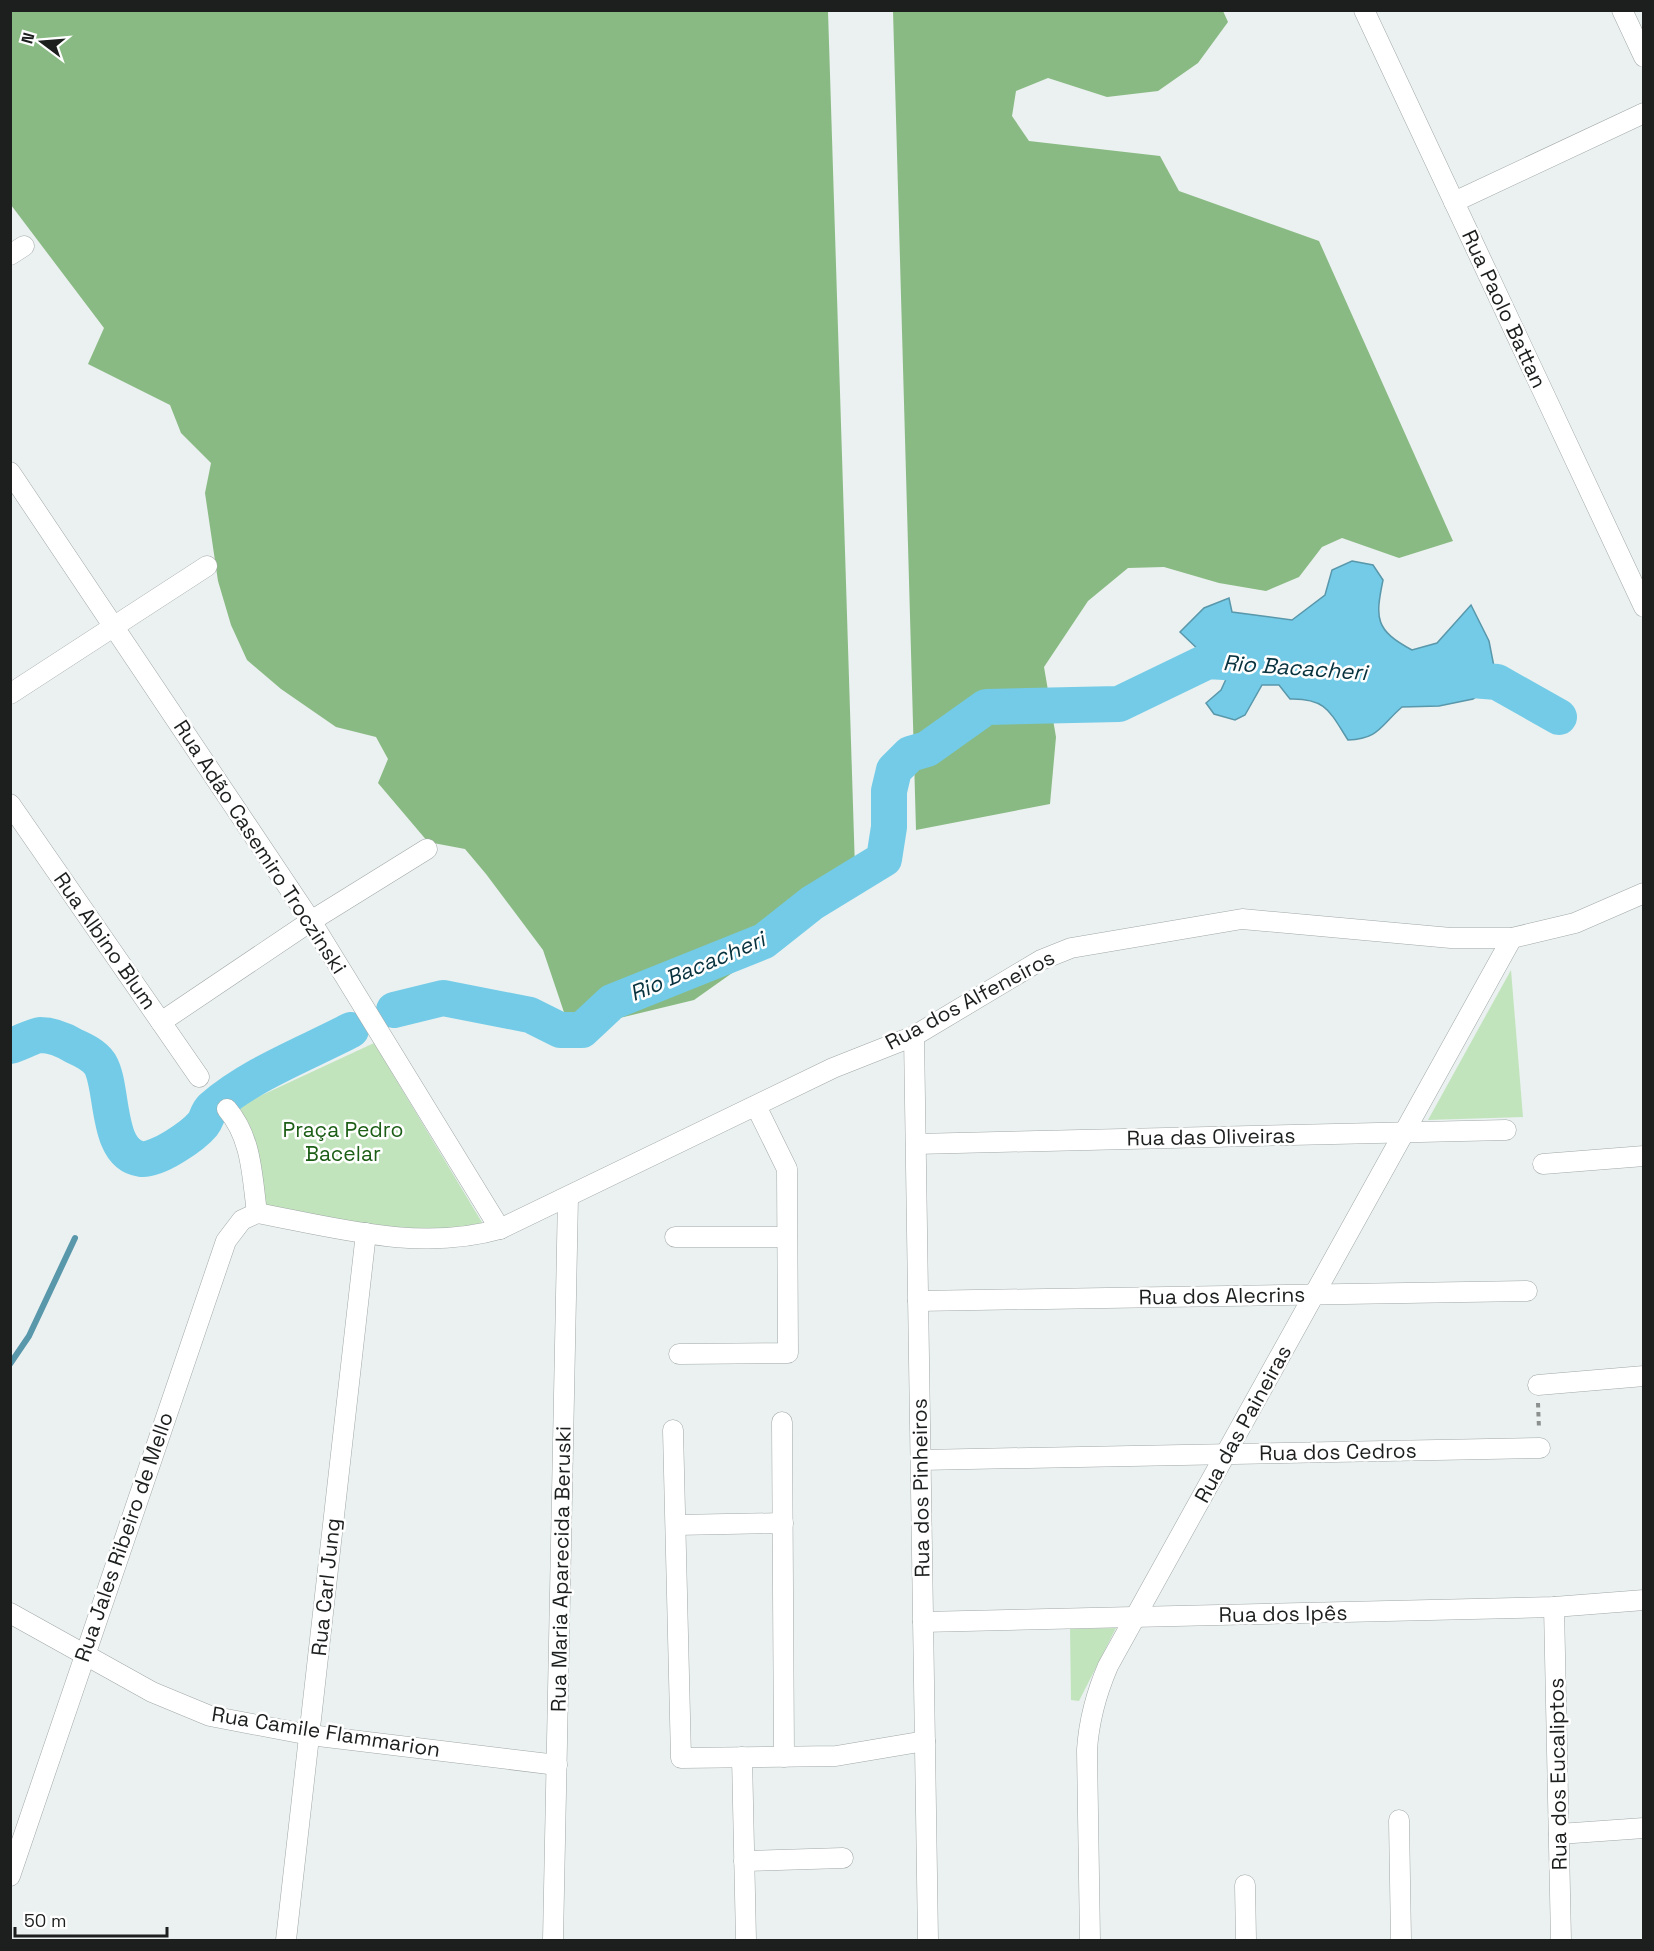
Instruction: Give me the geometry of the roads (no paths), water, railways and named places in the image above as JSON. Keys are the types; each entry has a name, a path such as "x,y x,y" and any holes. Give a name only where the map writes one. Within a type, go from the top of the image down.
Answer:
{"street":[{"name":"Rua Paolo Battan","path":"1364,10 1644,607"},
{"path":"1622,10 1644,57"},
{"path":"1454,202 1644,112"},
{"name":"Rua Adão Casemiro Troczinski","path":"10,472 311,921 500,1229"},
{"path":"10,694 207,566"},
{"name":"Rua Albino Blum","path":"10,804 199,1077"},
{"path":"161,1022 311,921 427,849"},
{"name":"Rua dos Alfeneiros","path":"257,1213 366,1233 441,1240 472,1237 500,1229 833,1068 914,1036 1056,953 1221,921 1263,920 1451,938 1512,938 1575,923 1644,893"},
{"name":"Rua das Paineiras","path":"1090,1941 1089,1723 1096,1693 1108,1666 1512,938"},
{"name":"Rua dos Pinheiros","path":"914,1036 928,1941"},
{"path":"679,1354 788,1353 787,1169 756,1106"},
{"path":"227,1109 241,1127 246,1139 257,1213"},
{"name":"Rua das Oliveiras","path":"916,1144 1506,1130"},
{"path":"1543,1164 1644,1156"},
{"name":"Rua Maria Aparecida Beruski","path":"553,1941 568,1197"},
{"name":"Rua Jales Ribeiro de Mello","path":"10,1876 226,1241 242,1220 257,1213"},
{"name":"Rua Carl Jung","path":"286,1941 366,1233"},
{"path":"675,1237 787,1237"},
{"name":"Rua dos Alecrins","path":"918,1301 1527,1291"},
{"path":"1538,1385 1644,1376"},
{"path":"782,1422 784,1756"},
{"path":"673,1430 681,1758 836,1756 925,1741"},
{"name":"Rua dos Cedros","path":"921,1460 1540,1448"},
{"path":"676,1525 783,1523"},
{"name":"Rua dos Ipês","path":"923,1622 1554,1607 1644,1600"},
{"name":"Rua dos Eucaliptos","path":"1554,1607 1561,1941"},
{"name":"Rua Camile Flammarion","path":"10,1613 182,1707 210,1716 310,1735 557,1765"},
{"path":"741,1757 746,1941"},
{"path":"1399,1820 1401,1941"},
{"path":"1559,1834 1644,1828"},
{"path":"744,1861 843,1858"},
{"path":"1245,1885 1246,1941"}],"water":[{"path":"1352,561 1373,565 1383,580 1379,614 1384,629 1412,650 1437,643 1471,605 1489,641 1497,682 1473,699 1439,706 1402,707 1373,734 1358,739 1348,740 1331,714 1319,704 1302,699 1290,699 1279,685 1262,685 1245,715 1235,720 1214,714 1206,703 1221,690 1227,677 1180,632 1204,608 1229,598 1232,612 1292,620 1325,595 1332,570"}],"waterway":[{"name":"Rio Bacacheri","path":"394,1010 443,998 530,1015 560,1030 582,1030 612,1002 764,941 812,903 884,859 889,827 889,791 894,770 910,754 927,749 986,707 1119,704 1208,661 1257,664"},
{"name":"Rio Bacacheri","path":"1447,678 1497,682 1559,717"},
{"name":"Rio Bacacheri","path":"10,1046 44,1035 66,1042 95,1058 104,1074 112,1118 121,1145 129,1154 148,1159 165,1152 191,1135 203,1124 212,1108 244,1085 351,1030"},
{"path":"121,1161 127,1152"},
{"path":"10,1364 29,1336 75,1238"}],"park label":[{"name":"Praça Pedro Bacelar","path":"343,1142"}]}
